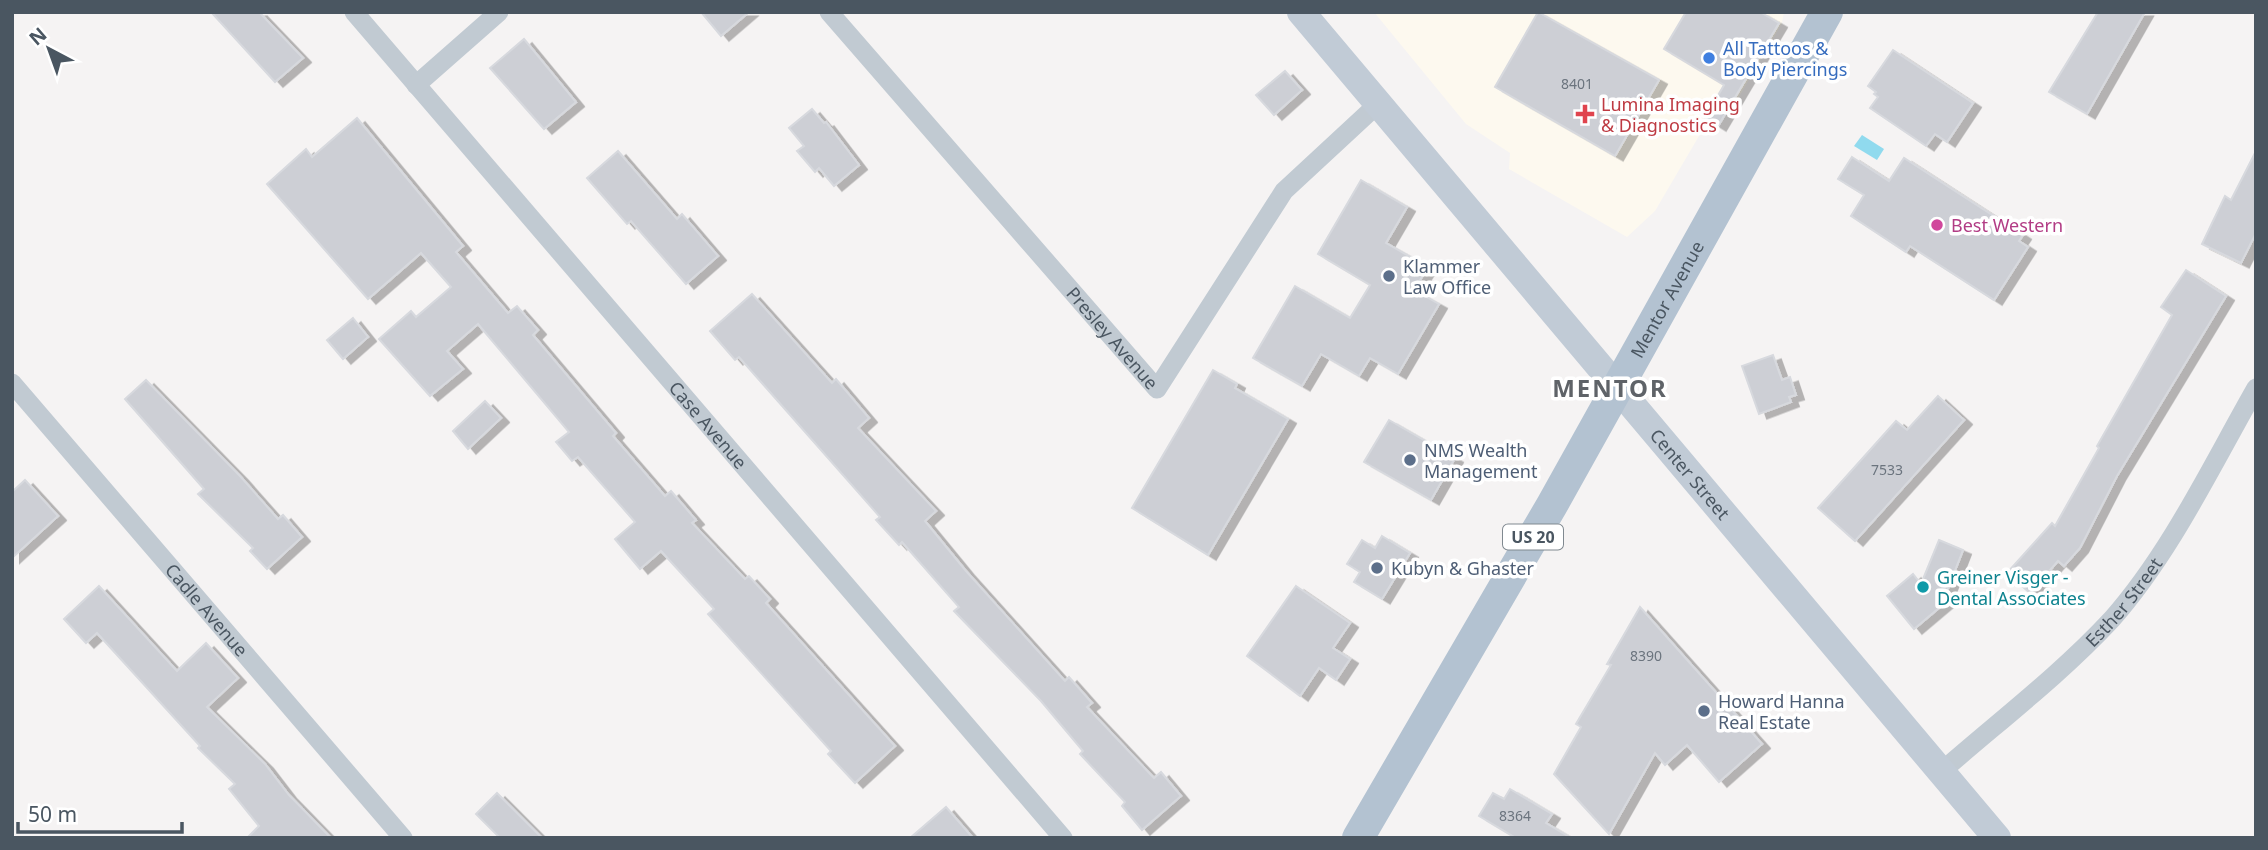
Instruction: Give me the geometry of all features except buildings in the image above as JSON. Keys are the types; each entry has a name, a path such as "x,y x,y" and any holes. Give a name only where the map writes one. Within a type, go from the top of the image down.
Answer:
{"main road":[{"name":"Center Street","path":"1301,12 1997,838"},
{"name":"Mentor Avenue","path":"1358,838 1618,388 1827,12"}],"street":[{"name":"Case Avenue","path":"354,12 1062,838"},
{"path":"416,85 499,12"},
{"name":"Presley Avenue","path":"829,12 1157,388 1284,191 1379,103"},
{"name":"Cadle Avenue","path":"12,383 403,838"},
{"name":"Esther Street","path":"1941,772 2079,652 2113,617 2179,522 2256,388"}],"shaded area":[{"path":"1374,12 1784,12 1782,23 1733,107 1716,107 1655,211 1627,237 1509,169 1510,153 1466,124"}],"water":[{"path":"1862,135 1884,149 1877,160 1854,146"}],"place":[{"name":"All Tattoos & Body Piercings","path":"1709,58"},
{"name":"Lumina Imaging & Diagnostics","path":"1585,114"},
{"name":"Best Western","path":"1937,225"},
{"name":"Klammer Law Office","path":"1389,276"},
{"name":"NMS Wealth Management","path":"1410,460"},
{"name":"Kubyn & Ghaster","path":"1377,568"},
{"name":"Greiner Visger - Dental Associates","path":"1923,587"},
{"name":"Howard Hanna Real Estate","path":"1704,711"}],"district":[{"name":"MENTOR","path":"1610,387"}]}
